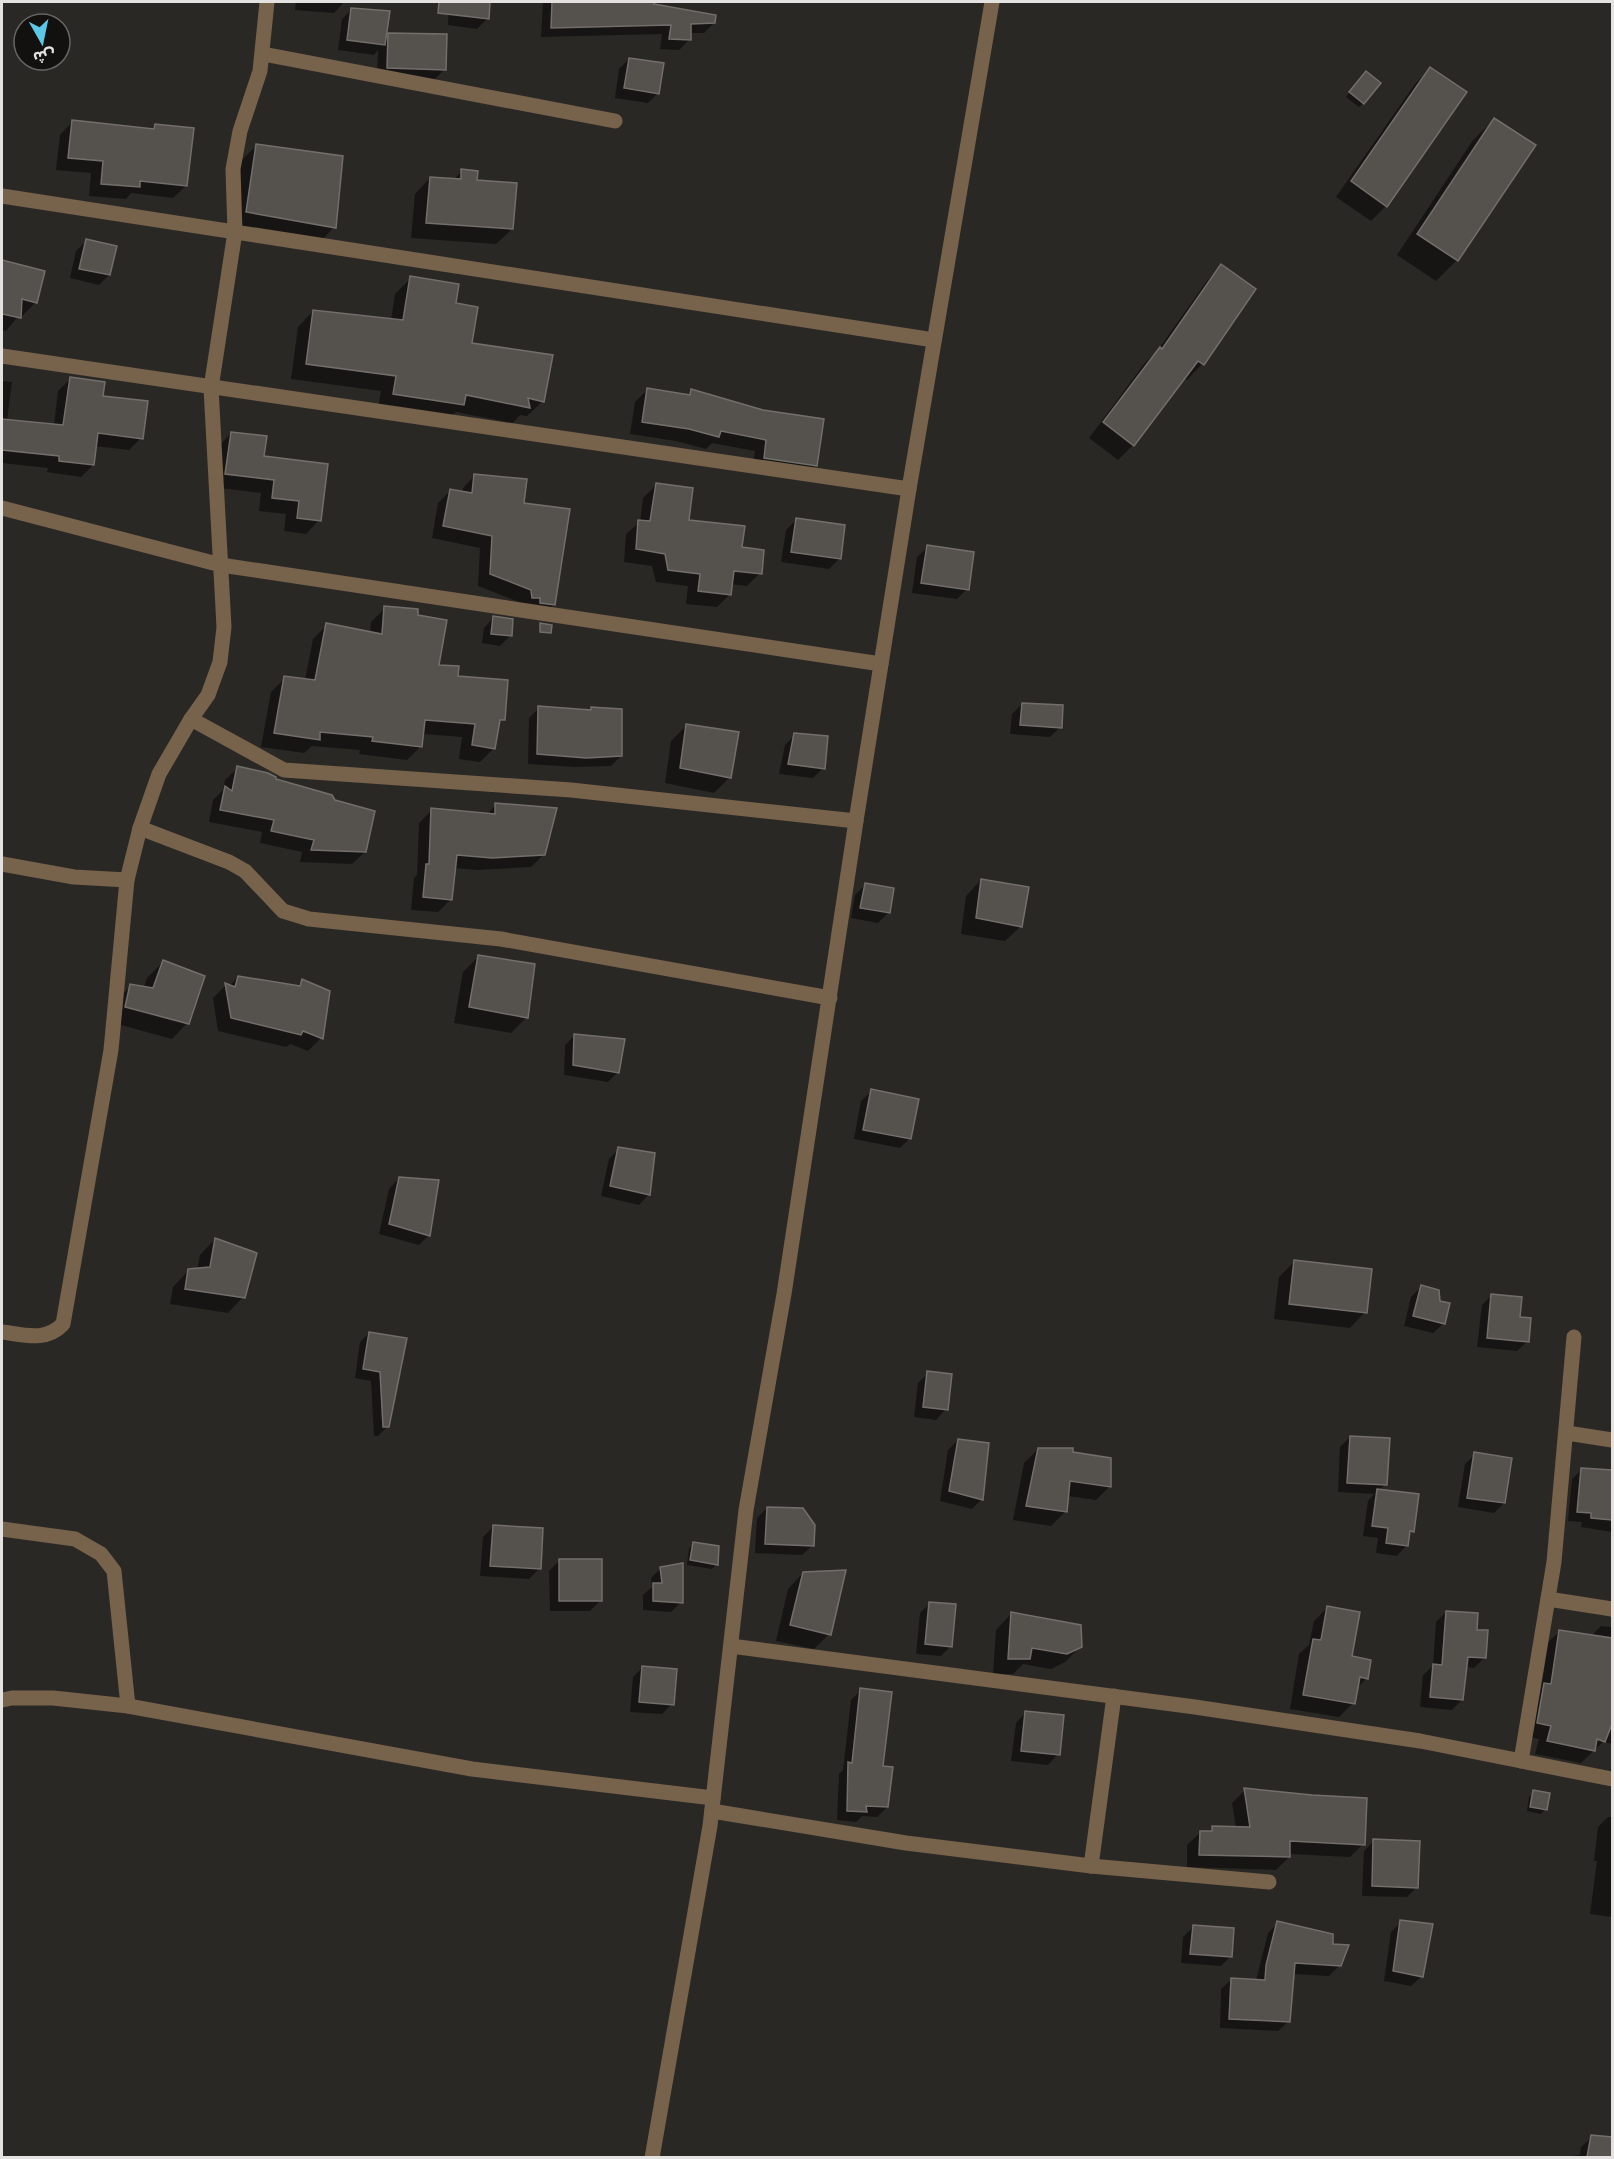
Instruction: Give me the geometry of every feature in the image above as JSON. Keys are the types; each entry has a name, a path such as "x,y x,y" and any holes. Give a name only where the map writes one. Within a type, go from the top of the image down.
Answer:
{"street":[{"path":"2,1332 37,1336 55,1333 63,1324 111,1050 127,880 140,828 159,774 191,718 208,695 220,662 224,627 211,388 235,232 235,160 240,131 258,78 263,54 267,2"},
{"path":"652,2157 712,1805 746,1510 784,1294 909,489 993,2"},
{"path":"263,54 615,121"},
{"path":"2,196 934,340"},
{"path":"2,356 909,489"},
{"path":"2,508 221,565 881,664"},
{"path":"191,718 284,770 571,790 856,821"},
{"path":"140,828 229,862 245,872 283,911 309,919 501,939 830,998"},
{"path":"2,864 74,877 127,880"},
{"path":"1521,1761 1554,1562 1574,1337"},
{"path":"1567,1433 1612,1440"},
{"path":"2,1529 75,1539 101,1554 114,1571 128,1706"},
{"path":"1548,1599 1612,1609"},
{"path":"731,1646 1195,1707 1420,1741 1612,1779"},
{"path":"1090,1866 1114,1696"},
{"path":"2,1701 12,1698 53,1698 128,1706 472,1769 712,1805 906,1843 1090,1866 1269,1882"}],"building":[{"path":"439,2 490,2 489,19 438,13"},
{"path":"552,2 655,2 654,4 716,15 715,23 691,24 691,40 669,39 671,25 551,28"},
{"path":"351,8 390,11 385,45 347,40"},
{"path":"388,33 447,34 446,70 387,68"},
{"path":"629,58 664,63 659,94 624,88"},
{"path":"1430,67 1467,92 1387,207 1351,181"},
{"path":"1366,71 1381,83 1364,104 1349,92"},
{"path":"1494,118 1536,145 1458,261 1417,234"},
{"path":"72,120 154,129 155,124 194,128 187,186 140,181 140,187 101,184 103,161 68,158"},
{"path":"256,144 343,156 336,228 246,212"},
{"path":"461,169 478,171 477,180 517,183 513,229 426,223 430,177 461,179"},
{"path":"86,239 117,246 110,275 79,269"},
{"path":"2,260 45,271 37,303 22,299 21,318 2,314"},
{"path":"1221,264 1256,289 1204,365 1198,361 1134,446 1103,422 1160,347 1162,349"},
{"path":"410,276 459,284 456,303 478,307 472,343 553,355 544,402 528,398 530,408 466,395 464,405 393,394 396,376 306,364 313,310 403,320"},
{"path":"70,377 105,382 103,396 148,401 143,439 98,433 94,465 59,461 59,456 2,450 2,419 63,425"},
{"path":"647,388 690,395 691,389 763,410 824,419 817,466 764,458 766,440 721,431 719,437 689,429 642,422"},
{"path":"231,432 267,436 264,456 328,464 321,521 297,518 299,501 272,498 274,480 225,474"},
{"path":"474,474 527,479 524,503 570,509 555,605 540,603 540,598 532,598 531,590 490,574 492,536 443,526 450,489 472,493"},
{"path":"656,483 693,488 689,520 745,526 742,547 764,550 762,574 734,571 731,595 698,591 700,574 668,570 665,554 636,549 638,520 650,521"},
{"path":"796,518 845,525 841,559 791,552"},
{"path":"927,545 974,552 969,590 921,583"},
{"path":"384,606 418,609 418,615 447,620 439,665 459,666 458,676 508,680 505,720 500,720 495,749 472,745 475,724 425,720 422,747 372,741 373,737 320,732 320,740 274,733 284,676 315,680 326,623 382,634"},
{"path":"493,616 513,619 512,636 491,634"},
{"path":"540,623 552,625 551,633 540,632"},
{"path":"1022,703 1063,705 1062,728 1020,725"},
{"path":"538,706 591,710 591,707 622,709 622,756 586,758 537,754"},
{"path":"686,724 739,732 731,778 680,768"},
{"path":"794,733 828,736 825,769 788,764"},
{"path":"237,766 268,773 276,779 332,795 335,800 375,811 366,852 311,850 314,840 271,831 274,820 220,810 225,786 232,791"},
{"path":"495,803 557,808 545,855 492,858 457,855 452,900 423,897 426,864 429,864 431,808 495,814"},
{"path":"981,879 1029,887 1022,927 976,918"},
{"path":"865,883 894,888 890,913 860,908"},
{"path":"478,955 535,964 528,1018 469,1007"},
{"path":"163,960 205,976 189,1024 125,1007 130,984 153,988"},
{"path":"238,976 300,986 302,979 330,991 323,1039 303,1031 301,1035 231,1018 225,983 235,987"},
{"path":"574,1034 625,1039 619,1073 573,1065"},
{"path":"871,1089 919,1099 911,1139 863,1130"},
{"path":"618,1147 655,1153 650,1195 610,1186"},
{"path":"399,1177 439,1180 430,1236 389,1224"},
{"path":"215,1238 257,1253 245,1298 185,1289 188,1269 210,1267"},
{"path":"1294,1260 1372,1269 1367,1313 1289,1304"},
{"path":"1421,1285 1439,1290 1440,1301 1450,1303 1445,1324 1413,1316"},
{"path":"1491,1294 1522,1297 1520,1317 1531,1318 1529,1342 1487,1338"},
{"path":"369,1332 407,1338 389,1427 383,1427 380,1372 363,1369"},
{"path":"927,1371 952,1374 948,1410 923,1407"},
{"path":"1350,1436 1390,1438 1387,1485 1347,1483"},
{"path":"958,1439 989,1443 983,1500 949,1491"},
{"path":"1038,1448 1073,1448 1073,1452 1111,1458 1111,1487 1070,1481 1067,1512 1026,1506"},
{"path":"1474,1452 1512,1458 1505,1503 1467,1498"},
{"path":"1581,1468 1612,1470 1612,1520 1591,1518 1591,1513 1577,1512"},
{"path":"1377,1489 1419,1494 1414,1532 1410,1531 1408,1546 1386,1543 1388,1528 1372,1526"},
{"path":"767,1507 803,1508 815,1525 814,1546 765,1544"},
{"path":"493,1525 543,1528 541,1569 490,1566"},
{"path":"693,1542 719,1546 718,1565 690,1560"},
{"path":"559,1559 602,1559 602,1601 559,1601"},
{"path":"683,1563 683,1603 653,1601 653,1583 662,1583 660,1567"},
{"path":"846,1570 831,1635 790,1625 803,1572"},
{"path":"929,1602 956,1604 952,1647 925,1644"},
{"path":"1327,1606 1360,1612 1352,1656 1371,1660 1368,1679 1360,1677 1355,1704 1303,1695 1313,1639 1321,1640"},
{"path":"1446,1611 1478,1613 1477,1630 1488,1630 1486,1658 1468,1657 1463,1700 1430,1697 1433,1664 1442,1665"},
{"path":"1011,1612 1081,1625 1082,1647 1067,1654 1032,1648 1030,1659 1008,1659"},
{"path":"1559,1630 1612,1638 1612,1724 1605,1742 1597,1739 1595,1751 1547,1741 1551,1726 1537,1723 1544,1683 1551,1684"},
{"path":"642,1666 677,1669 674,1705 639,1702"},
{"path":"860,1688 892,1692 883,1766 893,1767 888,1807 866,1806 867,1812 847,1811 848,1762 852,1763"},
{"path":"1025,1711 1064,1715 1060,1755 1021,1751"},
{"path":"1244,1788 1367,1798 1365,1845 1290,1841 1290,1857 1199,1855 1200,1831 1212,1831 1212,1826 1250,1827"},
{"path":"1533,1790 1550,1793 1547,1810 1530,1807"},
{"path":"1373,1839 1420,1841 1418,1888 1372,1886"},
{"path":"1400,1920 1433,1924 1423,1977 1393,1971"},
{"path":"1277,1921 1333,1934 1333,1944 1349,1945 1341,1966 1295,1963 1290,2022 1229,2019 1231,1978 1265,1980 1266,1965"},
{"path":"1193,1925 1234,1928 1232,1957 1190,1954"},
{"path":"1591,2135 1612,2137 1612,2157 1587,2157"}]}
